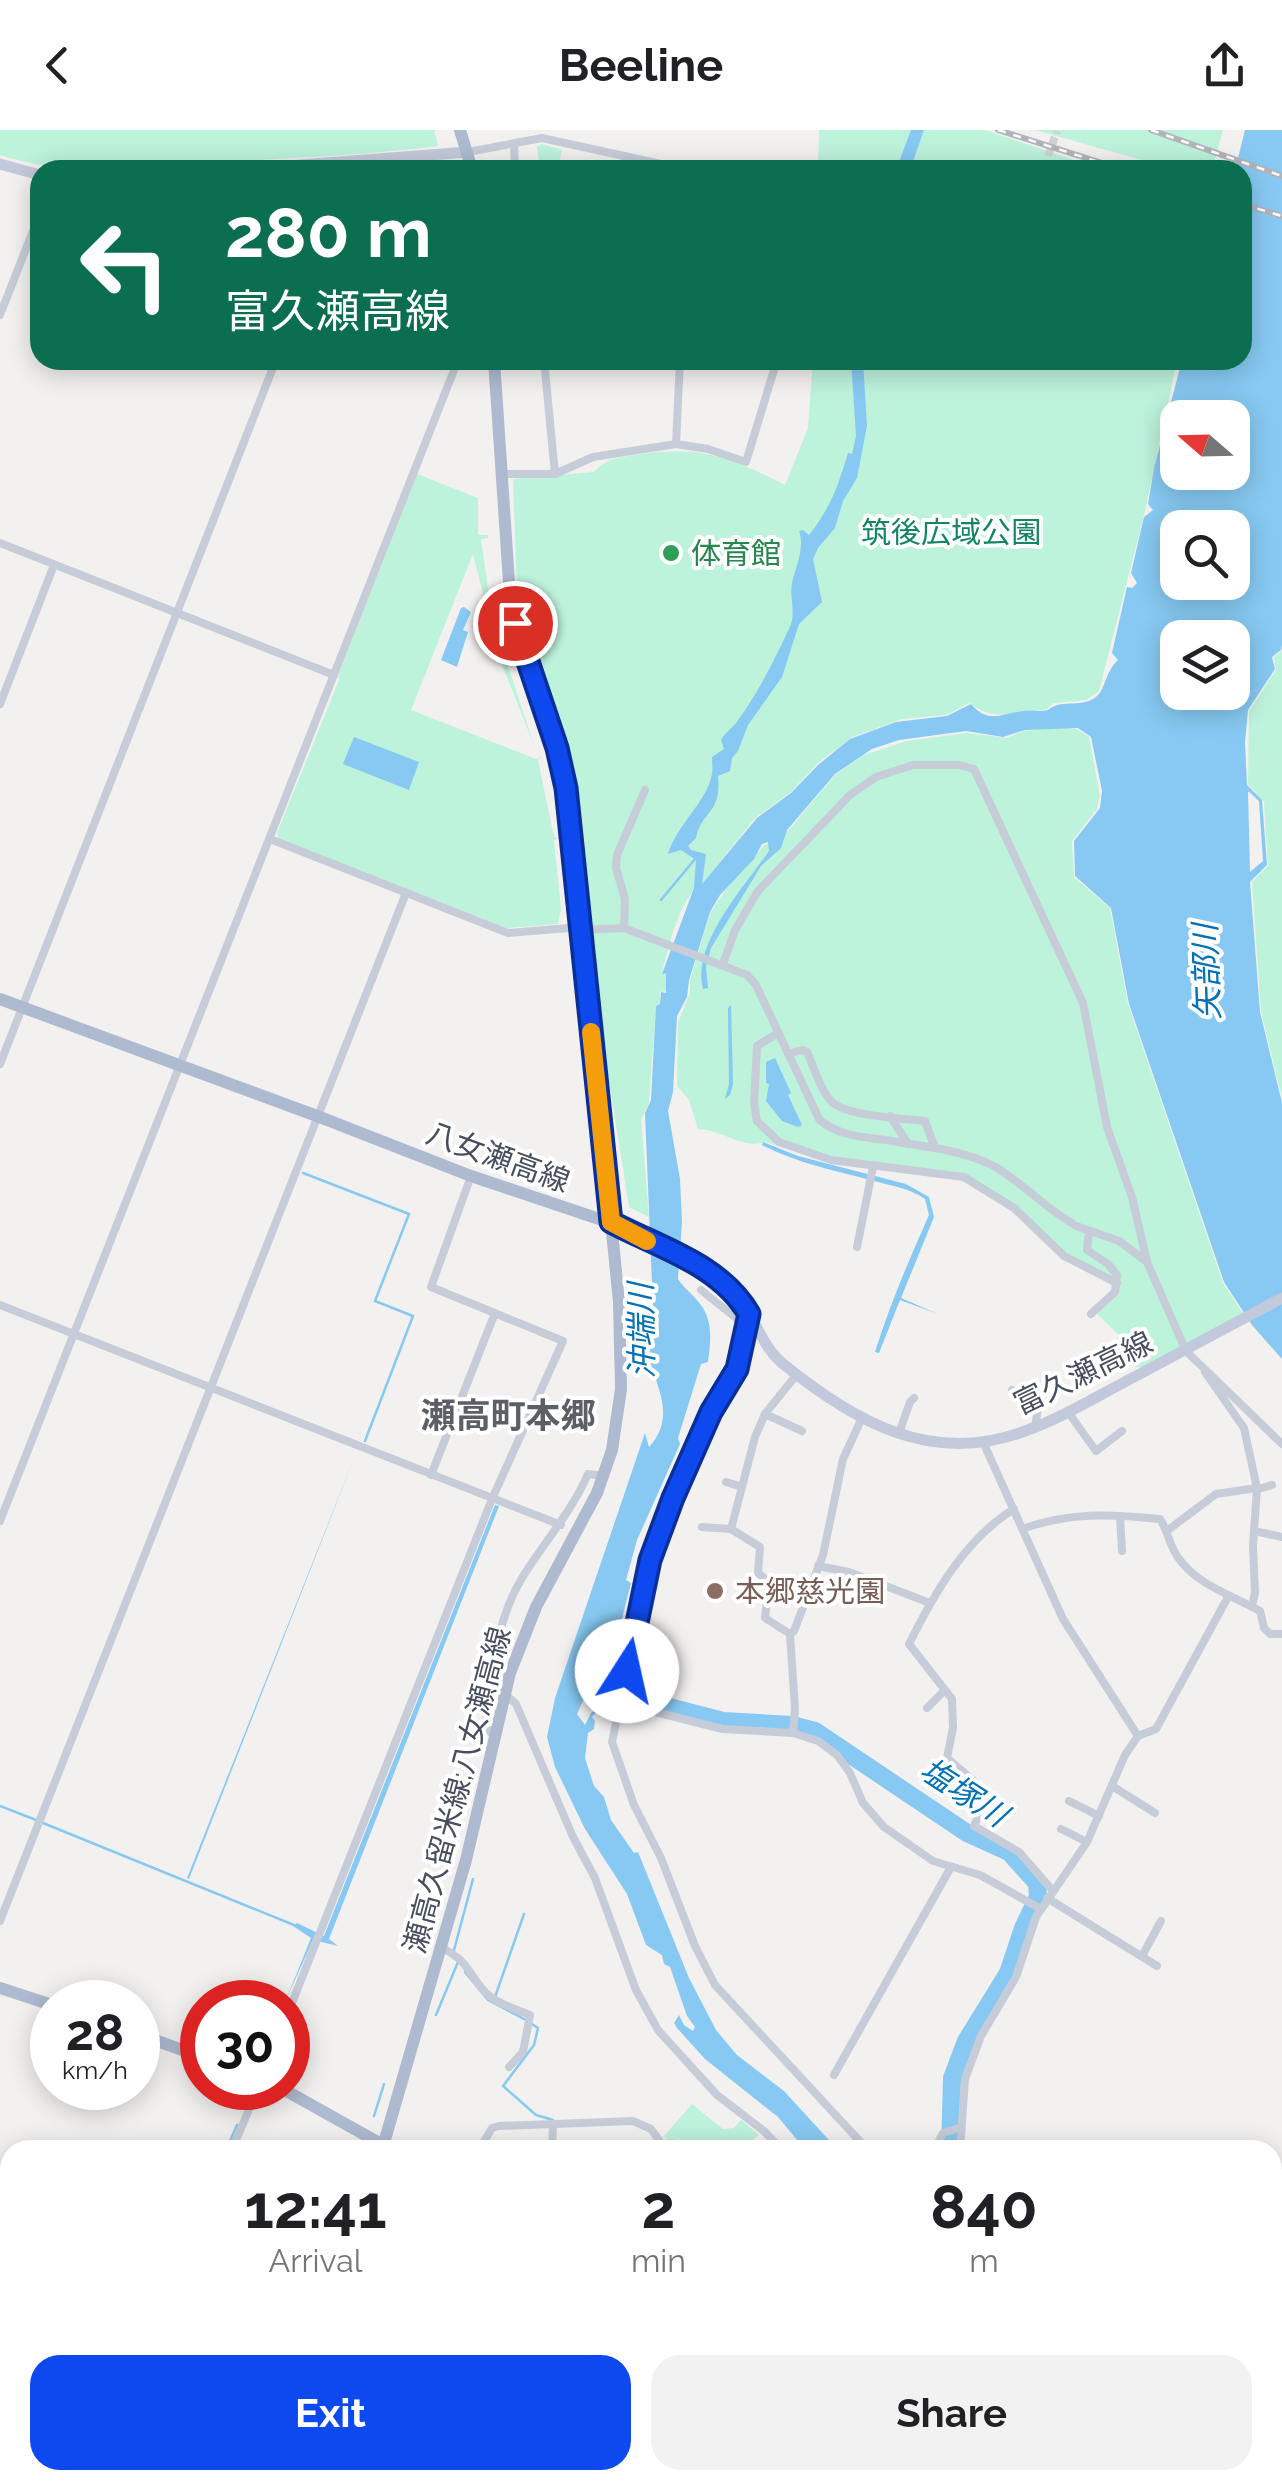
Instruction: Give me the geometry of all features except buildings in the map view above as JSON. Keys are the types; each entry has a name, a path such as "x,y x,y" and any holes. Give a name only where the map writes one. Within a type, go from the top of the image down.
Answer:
{"main road":[{"path":"460,130 470,160"},
{"path":"402,160 468,152"},
{"path":"0,164 30,173"},
{"name":"八女瀬高線","path":"0,999 471,1176 611,1222 566,788 544,705 526,663 510,597 495,370"},
{"name":"富久瀬高線","path":"611,1222 718,1277 738,1295 767,1346 829,1400 861,1420 940,1442 984,1442 1035,1427 1282,1298"},
{"name":"瀬高久留米線;八女瀬高線","path":"388,2140 516,1655 536,1607 597,1493 612,1450 621,1389 619,1302 611,1222"},
{"path":"0,1988 30,1998"},
{"path":"310,2105 372,2140"}],"street":[{"path":"468,152 559,135 592,152 635,160"},
{"path":"514,144 515,160"},
{"path":"0,315 30,238"},
{"path":"0,1064 272,370"},
{"path":"0,1520 454,370"},
{"path":"545,370 555,474"},
{"path":"676,444 680,370"},
{"path":"503,474 555,474 593,457 676,444 708,448 746,462 774,370"},
{"path":"0,544 334,675"},
{"path":"0,704 54,565"},
{"path":"723,964 735,930 758,891 850,795 876,778 913,766 959,765 974,769 1083,1003 1107,1127 1132,1197 1147,1262 1200,1364 1244,1428 1258,1489 1252,1606"},
{"path":"624,928 625,899 616,868 617,855 645,790"},
{"path":"270,839 508,933 624,928 747,975 756,985 819,1120 828,1128 979,1159 1074,1224 1120,1242 1147,1262"},
{"path":"0,1921 406,893"},
{"path":"778,1033 757,1046 754,1057 758,1121 778,1142 831,1160 873,1168 964,1177 1014,1208 1064,1256 1116,1283"},
{"path":"788,1054 807,1052 828,1098 836,1105 925,1121 935,1148"},
{"path":"844,1134 853,1111"},
{"path":"890,1116 908,1144"},
{"path":"857,1247 873,1168"},
{"path":"301,1980 492,1499 564,1341 431,1288 471,1176"},
{"path":"1090,1231 1087,1250 1117,1274 1115,1292 1091,1314"},
{"path":"701,1290 736,1318 742,1328 742,1341"},
{"path":"0,1305 561,1525"},
{"path":"431,1474 495,1313"},
{"path":"749,1314 737,1369 711,1412 650,1560 612,1742 634,1805 715,1985 859,2140"},
{"path":"1200,1364 1282,1444"},
{"path":"731,1529 765,1414 797,1374"},
{"path":"1012,1390 1039,1401 1035,1427"},
{"path":"899,1433 914,1398"},
{"path":"1068,1412 1096,1451 1122,1431"},
{"path":"765,1414 802,1432"},
{"path":"790,1634 803,1600 812,1590 844,1459 861,1420"},
{"path":"984,1442 1063,1619 1138,1736"},
{"path":"496,1740 485,1726 495,1650 505,1616 522,1579 561,1525 588,1474 603,1476"},
{"path":"726,1482 742,1487"},
{"path":"1168,1530 1216,1494 1272,1485"},
{"path":"1014,1509 971,1546 930,1603 909,1644 952,1699 953,1728 947,1758 988,1793 974,1826 1019,1852 1050,1894 1157,1966"},
{"path":"1120,1516 1122,1551"},
{"path":"1022,1529 1056,1517 1160,1518 1179,1560 1228,1597 1260,1610 1264,1628 1270,1634 1282,1634"},
{"path":"702,1526 731,1529 760,1547 758,1573 768,1582 766,1618 790,1634"},
{"path":"1254,1531 1282,1537"},
{"path":"818,1566 849,1572 930,1603"},
{"path":"960,2140 965,2079 982,2036 1016,1977 1041,1909 1087,1842 1125,1755 1138,1736 1156,1729 1228,1597"},
{"path":"790,1634 793,1733"},
{"path":"927,1708 945,1690"},
{"path":"506,1695 516,1704 572,1837 595,1878 636,1990 658,2030 718,2095 773,2140"},
{"path":"632,1706 722,1729 793,1733 818,1741 837,1756 850,1773 863,1803 884,1827 933,1862 980,1876 1041,1909"},
{"path":"1112,1749 1125,1755"},
{"path":"1110,1782 1155,1813"},
{"path":"1069,1801 1099,1816"},
{"path":"1060,1828 1087,1842"},
{"path":"834,2075 952,1867"},
{"path":"1142,1956 1161,1922"},
{"path":"440,1947 464,1960 484,1991 497,2002 530,2015 523,2052 509,2067"},
{"path":"236,2140 249,2110"},
{"path":"485,2140 492,2128 641,2122 657,2140"},
{"path":"552,2140 553,2124"},
{"path":"939,2140 943,2133 959,2128"}],"green space":[{"path":"0,130 434,130 438,146 273,160 30,160 30,163 0,155"},
{"path":"819,130 985,130 1074,160 818,160"},
{"path":"1035,130 1223,130 1215,160 1142,160"},
{"path":"537,146 562,150 560,160 539,160"},
{"name":"筑後広域公園","path":"812,370 1175,370 1169,400 1160,400 1160,441 1099,691 1086,700 1053,703 1047,709 1017,714 987,713 970,703 946,715 902,719 852,737 818,763 791,792 755,818 688,899 676,923 662,973 666,973 667,991 660,992 660,1004 656,1006 649,1103 641,1120 649,1217 629,1207 588,948 578,809 563,733 536,663 517,588 513,479 594,472 622,457 682,451 733,461 785,485 808,428"},
{"path":"417,474 478,498 478,535 488,535 481,539 492,617 534,745 499,657 473,554 411,710 536,759 542,756 538,760 554,837 559,838 554,840 561,909 558,924 507,928 279,839 277,833"},
{"path":"1282,651 1282,1098 1261,1012 1252,882 1268,866 1264,802 1248,784 1249,711 1276,670 1274,657"},
{"path":"1077,729 1089,737 1100,796 1097,809 1072,841 1074,877 1110,908 1128,1004 1223,1283 1244,1315 1143,1368 1124,1365 1110,1351 1119,1335 1097,1314 1119,1294 1113,1286 1066,1260 1012,1210 946,1176 853,1167 765,1142 749,1143 698,1129 689,1100 677,1086 678,1022 690,993 690,980 710,913 733,879 766,844 788,831 835,775 864,755 907,741 967,733 1007,738 1024,731"},
{"path":"692,2104 723,2129 734,2128 741,2120 759,2135 752,2140 668,2140 664,2136"}],"water":[{"path":"911,130 924,130 914,160 900,160"},
{"name":"矢部川","path":"1245,130 1282,130 1281,650 1272,657 1275,669 1250,707 1250,620 1160,620 1160,710 1248,710 1247,785 1262,800 1267,865 1250,882 1260,1012 1282,1103 1282,1359 1252,1325 1224,1282 1129,1004 1111,908 1075,876 1074,841 1100,808 1102,791 1091,737 1078,728 1025,730 1003,737 966,731 899,740 872,749 835,774 787,830 781,848 761,866 711,948 706,967 708,988 703,989 701,972 712,935 769,851 768,842 762,844 754,859 720,895 710,912 687,997 677,1016 673,1092 668,1111 680,1179 678,1279 701,1305 708,1320 708,1362 701,1364 678,1438 680,1444 637,1540 626,1580 631,1583 607,1678 609,1696 590,1685 577,1714 585,1725 599,1708 592,1717 594,1729 588,1733 585,1758 594,1786 604,1797 611,1820 634,1853 638,1852 689,1978 716,2030 737,2055 784,2091 829,2140 797,2140 778,2117 705,2059 677,2028 674,2023 679,2015 684,2025 693,2031 695,2027 687,2016 670,1967 664,1964 662,1955 646,1945 627,1894 585,1829 555,1767 547,1737 555,1698 645,1433 649,1447 663,1418 647,1345 653,1307 645,1113 651,1100 656,1006 660,1004 661,992 666,993 666,973 662,974 694,888 696,860 681,850 668,854 709,784 712,757 724,749 721,740 751,700 791,623 799,531 809,535 817,525 833,496 848,453 852,454 856,436 852,370 864,370 867,426 857,478 843,501 835,528 813,559 822,602 799,624 782,677 748,725 730,771 718,776 714,805 688,846 706,854 702,884 757,818 850,739 896,722 947,716 971,704 984,714 996,716 1045,711 1092,700 1118,660 1112,653 1127,587 1137,583 1131,573 1144,517 1153,510 1148,504 1160,445 1160,490 1250,490 1250,400 1172,400 1179,370 1252,370 1252,160 1238,160","holes":["1248,791 1259,801 1263,861 1250,872"]},
{"path":"464,607 471,612 463,630 468,632 457,667 441,660"},
{"path":"354,737 419,762 409,790 343,764"},
{"path":"731,1005 733,1084 725,1099 729,1084"},
{"path":"775,1058 802,1125 798,1127 782,1121 766,1101 766,1062"},
{"path":"763,1142 798,1156 906,1184 929,1197 934,1217 901,1298 938,1314 900,1300 879,1353 875,1352 929,1215 925,1199 913,1192 789,1157 762,1145"},
{"path":"357,1451 189,1879 187,1878"},
{"path":"495,1505 499,1506 329,1939 338,1946 313,1940 294,1980 311,1938 293,1926 297,1923 324,1936"}],"waterway":[{"path":"661,900 695,859"},
{"path":"303,1173 409,1214 375,1301 413,1316 365,1441"},
{"name":"塩塚川","path":"594,1679 608,1691 723,1721 792,1725 815,1731 967,1833 1009,1852 1037,1883 1038,1897 1008,1973 966,2041 952,2078 950,2140"},
{"path":"0,1806 36,1820"},
{"path":"43,1823 294,1925"},
{"path":"454,1950 473,1879"},
{"path":"495,1997 524,1914"},
{"path":"436,2015 458,1962"},
{"path":"465,1972 488,2000 526,2020"},
{"path":"532,2024 538,2028 534,2045 503,2086 536,2115 553,2120"},
{"path":"374,2116 384,2084"},
{"path":"230,2140 237,2125"}],"tunnel":[{"path":"1048,156 1057,131"}],"railway":[{"path":"998,130 1092,160"},
{"path":"1151,130 1236,160"},
{"path":"1252,165 1282,176"},
{"path":"1252,207 1282,216"}],"slow traffic":[{"path":"591,1032 611,1222 647,1241"}],"place":[{"name":"体育館","path":"671,553"},
{"name":"本郷慈光園","path":"715,1591"}],"district":[{"name":"瀬高町本郷","path":"508,1415"}],"route":[{"path":"515,623 544,705 566,788 611,1222 718,1277 738,1295 749,1314 742,1358 711,1412 650,1560 627,1671"}],"water label":[{"name":"沖端川","path":"641,1331"}]}
